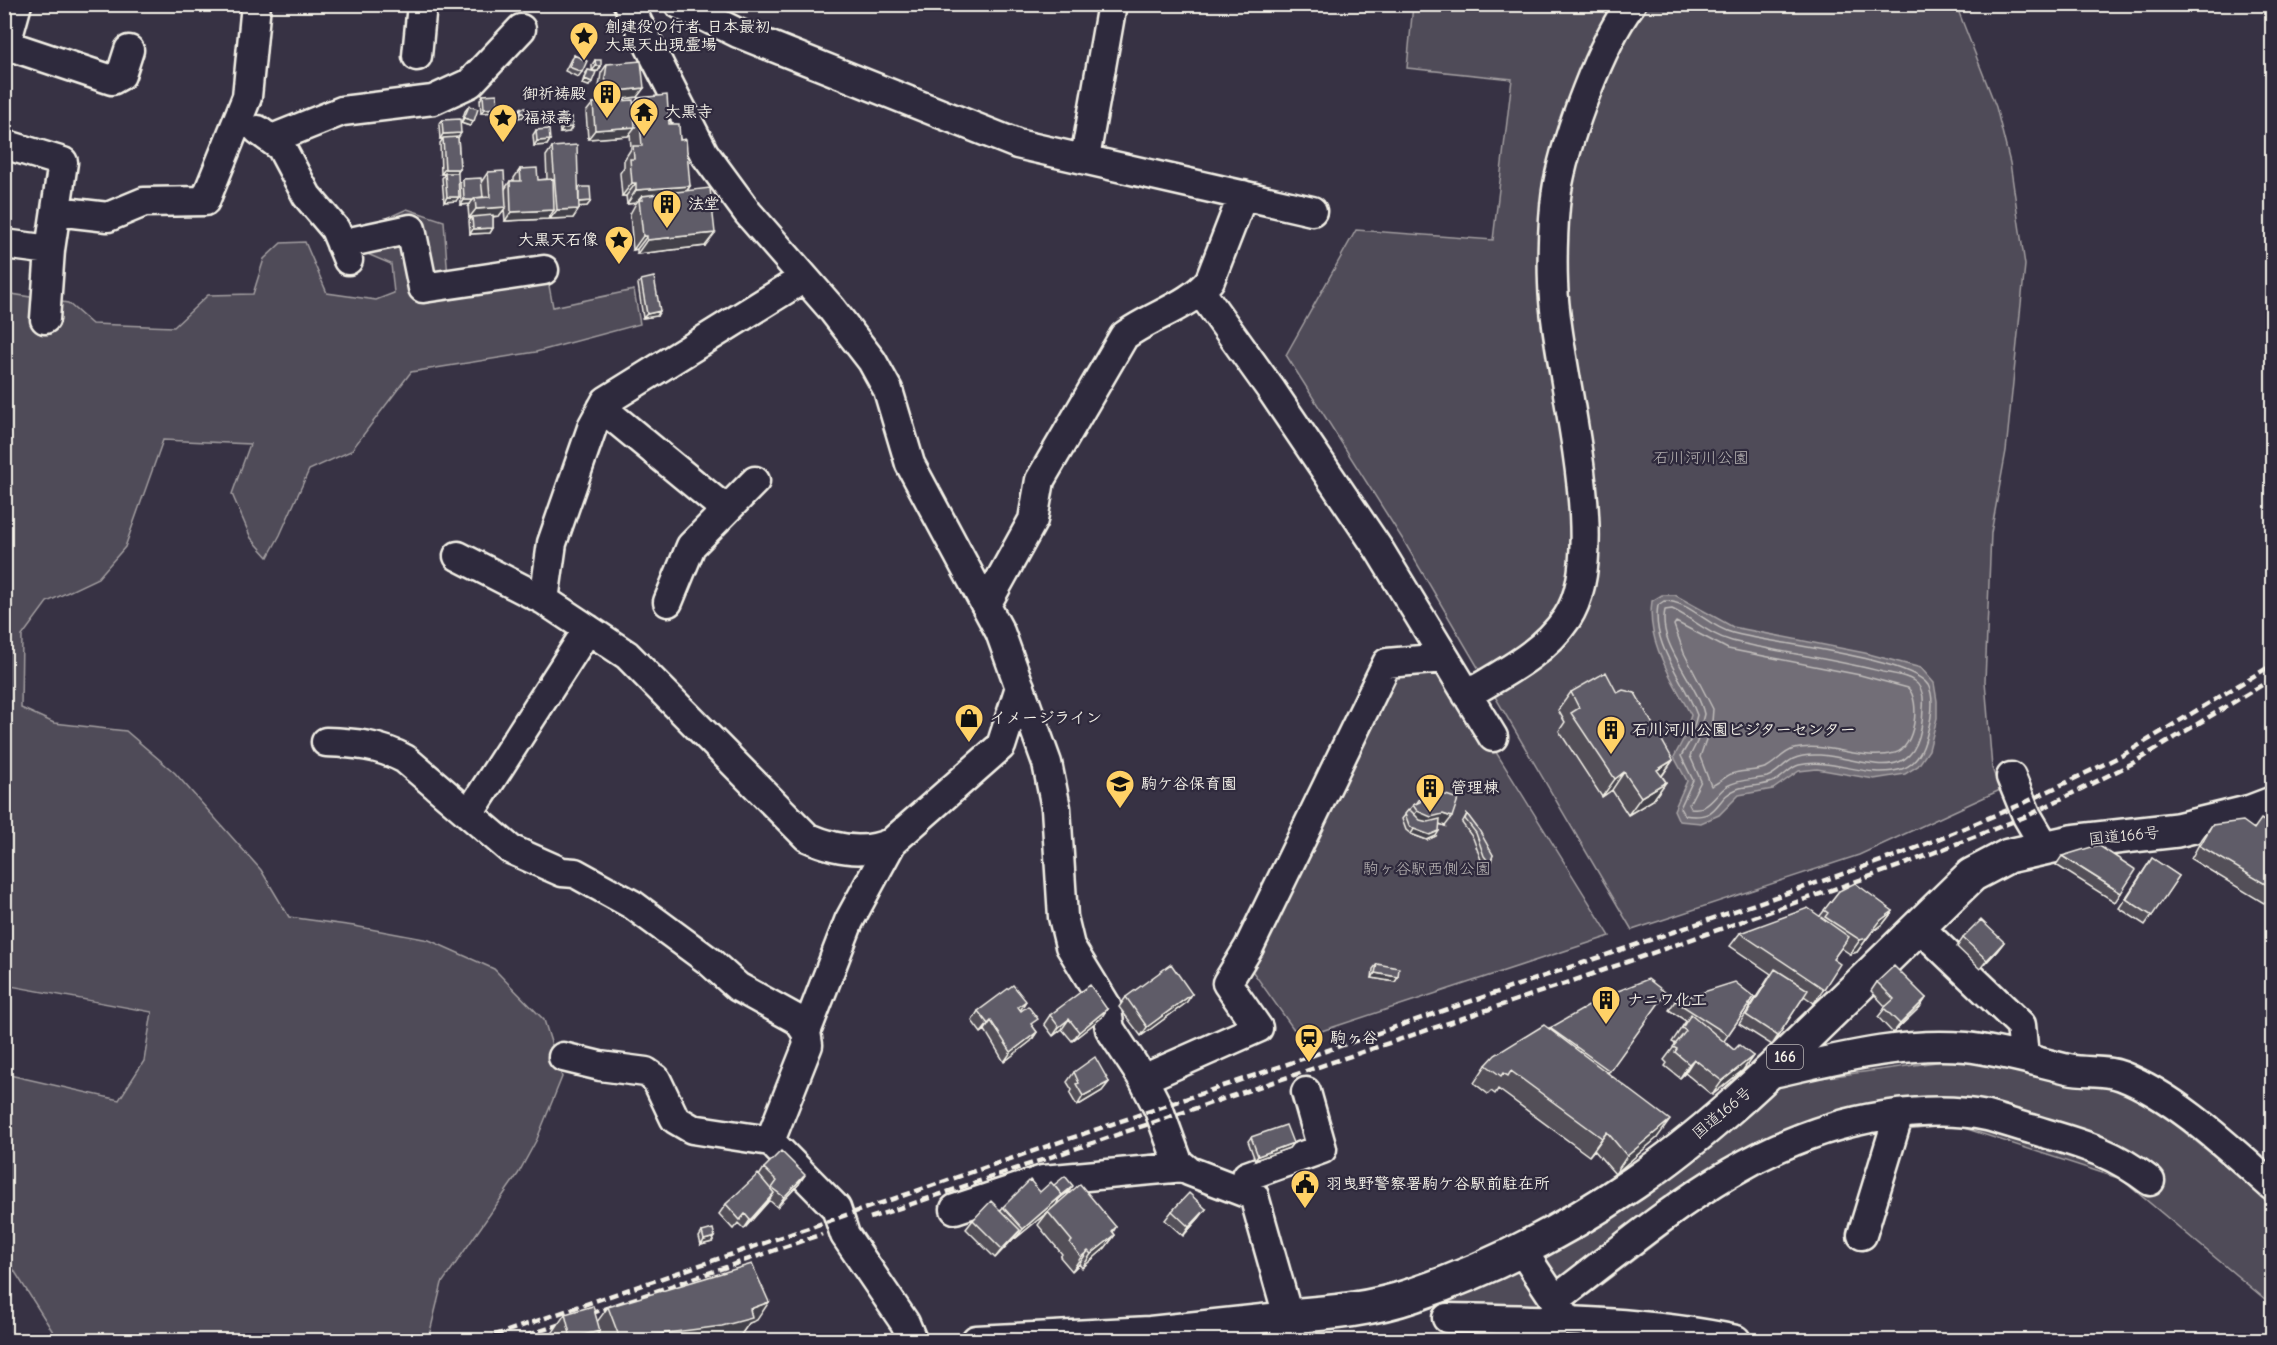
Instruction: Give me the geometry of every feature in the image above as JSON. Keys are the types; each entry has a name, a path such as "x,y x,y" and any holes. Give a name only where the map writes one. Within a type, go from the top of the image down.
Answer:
{"highway":[{"name":"国道166号","path":"1288,1330 1340,1312 1412,1296 1521,1249 1570,1223 1635,1182 1703,1130 1768,1074 1972,875 2008,856 2071,842 2178,830 2251,812 2272,804"}],"street":[{"path":"17,4 5,47 112,80 121,75 129,50"},
{"path":"56,211 108,217 144,202 205,201 247,97 256,4"},
{"path":"417,56 422,4"},
{"path":"679,4 738,33 985,134 1017,144 1312,211"},
{"path":"1085,158 1112,4"},
{"path":"1467,694 1537,652 1568,617 1583,576 1584,499 1565,383 1553,284 1558,184 1586,91 1622,16 1631,4"},
{"path":"626,5 704,153 748,213 872,361 888,390 910,464 1000,632 1047,763 1054,796 1064,917 1070,946 1106,1005 1110,1029 1143,1079 1163,1119 1178,1162 1184,1167 1254,1196 1288,1330 1150,1331 976,1341"},
{"path":"272,139 342,111 433,100 470,83 521,29"},
{"path":"239,117 281,147 307,196 335,229 345,252 411,229 423,288 544,270"},
{"path":"4,121 4,133"},
{"path":"4,144 63,162 50,250 45,319"},
{"path":"986,605 1033,520 1040,480 1124,336 1143,322 1201,292 1210,280 1243,195"},
{"path":"4,244 50,250"},
{"path":"544,600 552,543 593,425 606,401 804,278"},
{"path":"1201,292 1380,551 1493,737"},
{"path":"602,408 726,510"},
{"path":"668,602 691,546 755,481"},
{"path":"458,556 544,600 627,655 807,837 823,844 875,850 892,842 1001,746 1020,687"},
{"path":"469,814 588,629"},
{"path":"1143,1079 1258,1028 1227,983 1249,947 1387,663 1444,658"},
{"path":"326,742 359,743 385,748 405,759 510,849 562,872 575,873 633,905 709,961 738,987 798,1020 806,1032 808,1045 770,1141"},
{"path":"2011,777 2027,816 2046,848"},
{"path":"806,1032 849,921 892,842"},
{"path":"1919,927 2021,1025 2024,1058"},
{"path":"1768,1074 1846,1056 1909,1048 1965,1047 2071,1069 2107,1071 2124,1077 2167,1101 2269,1176"},
{"path":"563,1057 600,1066 646,1072 656,1079 675,1119 692,1129 770,1141 836,1208 845,1235 905,1323 912,1341"},
{"path":"1243,1191 1247,1176 1322,1149 1306,1092"},
{"path":"1562,1310 1697,1192 1775,1147 1814,1132 1861,1119 1899,1114 1954,1112 1987,1116 2093,1148 2125,1161 2150,1181"},
{"path":"1874,1221 1899,1114"},
{"path":"955,1209 1043,1180 1184,1167"},
{"path":"1521,1249 1562,1310"},
{"path":"1447,1318 1562,1310 1736,1341"}],"green space":[{"name":"石川河川公園","path":"1413,5 1956,5 1996,107 2010,163 2025,265 2006,451 1991,533 1985,681 1992,768 2000,790 1859,855 1632,930 1405,543 1286,355 1356,230 1493,240 1512,79 1407,68"},
{"path":"407,209 444,221 449,293 547,275 553,307 634,290 640,324 536,352 411,372 351,451 309,470 268,557 251,538 232,494 250,444 163,440 125,547 98,578 47,602 22,636 21,708 54,723 126,731 175,773 261,870 289,917 429,940 494,969 544,1020 562,1077 537,1139 518,1174 442,1283 428,1340 58,1340 5,1256 5,1074 119,1100 144,1061 152,1012 5,985 5,293 68,303 92,324 174,327 208,295 253,294 264,259 281,243 305,242 327,293 376,300 394,293 391,264 365,253 365,228"},
{"name":"駒ヶ谷駅西側公園","path":"1445,670 1610,936 1300,1038 1248,965 1389,674"},
{"path":"1980,1056 2125,1084 2272,1203 2272,1305 2121,1179 1955,1125 1788,1142 1572,1307 1448,1303 1446,1299 1776,1084"}],"water":[{"path":"1662,595 1675,595 1733,627 1865,653 1921,668 1934,683 1937,701 1937,718 1929,750 1918,766 1905,774 1874,779 1817,769 1799,771 1773,789 1739,795 1719,815 1701,823 1679,821 1674,810 1687,781 1674,757 1684,738 1691,715 1662,660 1653,631 1652,601"}],"building":[{"path":"574,55 587,61 582,72 569,67"},
{"path":"595,60 601,60 601,66 596,66"},
{"path":"641,61 644,88 610,92 605,78 607,64"},
{"path":"588,70 596,72 592,82 585,79"},
{"path":"497,94 498,108 484,109 483,95"},
{"path":"621,95 621,101 609,102 608,97"},
{"path":"667,95 669,124 679,124 680,140 686,139 690,186 636,190 636,183 632,183 630,159 634,159 633,146 642,146 638,98"},
{"path":"633,100 635,127 595,130 593,103"},
{"path":"469,106 478,109 474,121 464,118"},
{"path":"521,108 526,108 526,113 521,113"},
{"path":"510,109 515,109 515,114 510,114"},
{"path":"572,117 572,127 563,128 562,118"},
{"path":"460,119 461,133 443,134 442,120"},
{"path":"549,129 550,140 537,141 536,130"},
{"path":"458,137 460,169 445,169 443,138"},
{"path":"577,145 579,209 557,210 552,147"},
{"path":"537,168 538,180 553,179 554,210 511,212 510,181 521,181 520,169"},
{"path":"504,171 506,207 476,209 475,198 490,197 488,172"},
{"path":"445,173 458,173 459,197 447,197"},
{"path":"481,178 483,197 464,200 463,179"},
{"path":"579,187 590,187 591,201 579,202"},
{"name":"法堂","path":"710,188 715,233 647,240 647,236 643,236 639,200 643,200 642,196"},
{"path":"493,215 493,228 473,229 472,217"},
{"path":"654,277 660,311 647,314 641,280"},
{"name":"石川河川公園ビジターセンター","path":"1606,672 1617,693 1623,690 1635,693 1673,760 1657,770 1666,782 1641,797 1624,772 1615,779 1571,713 1579,708 1571,692"},
{"path":"1431,790 1458,799 1452,817 1443,814 1431,817 1417,811 1413,805 1420,802 1424,792"},
{"path":"1409,809 1420,820 1428,822 1440,819 1439,831 1430,835 1414,829 1409,825 1405,814"},
{"path":"1467,814 1493,855 1491,861 1484,856 1476,833 1465,819"},
{"path":"2261,819 2272,826 2272,888 2200,846 2212,825 2243,821 2254,829"},
{"path":"2098,845 2136,870 2121,893 2062,856"},
{"path":"2152,858 2179,876 2152,916 2126,899"},
{"path":"1855,883 1893,911 1881,920 1867,938 1860,940 1825,917 1828,913 1824,910 1839,891"},
{"path":"1808,908 1849,937 1833,959 1840,964 1824,989 1740,933"},
{"path":"1981,920 2004,942 1987,960 1963,938"},
{"path":"1171,964 1192,994 1147,1027 1126,997"},
{"path":"1377,964 1399,968 1398,977 1375,973"},
{"path":"1894,966 1926,998 1900,1024 1884,1008 1894,999 1877,982"},
{"path":"1775,969 1808,990 1778,1036 1746,1015"},
{"name":"ナニワ化工","path":"1648,979 1666,993 1610,1071 1550,1028 1608,995"},
{"path":"1735,982 1754,997 1728,1035 1675,1001"},
{"path":"1013,985 1026,1001 1018,1007 1021,1011 1028,1006 1038,1019 1031,1024 1037,1032 1011,1052 991,1021 988,1024 978,1011"},
{"path":"1090,985 1107,1009 1079,1032 1069,1019 1059,1027 1050,1015"},
{"path":"1691,1014 1734,1050 1739,1045 1753,1056 1722,1081 1694,1059 1689,1064 1675,1052 1677,1049 1673,1047 1686,1031 1682,1028"},
{"path":"1544,1025 1670,1120 1627,1156 1607,1132 1602,1138 1511,1071 1508,1076 1503,1073 1501,1076 1486,1065 1495,1055"},
{"path":"1095,1057 1109,1082 1083,1096 1076,1084 1079,1083 1074,1072"},
{"path":"1286,1125 1293,1143 1258,1156 1251,1137"},
{"path":"781,1151 805,1175 784,1197 772,1188 777,1181 764,1168"},
{"path":"758,1174 774,1193 750,1220 745,1214 740,1220 726,1204"},
{"path":"1065,1176 1073,1186 1062,1195 1054,1185"},
{"path":"1030,1180 1040,1192 1051,1182 1062,1195 1023,1229 1003,1207"},
{"path":"1080,1184 1116,1227 1112,1231 1115,1235 1091,1254 1088,1251 1081,1257 1070,1243 1072,1241 1048,1212"},
{"path":"1189,1193 1206,1209 1189,1227 1172,1211"},
{"path":"991,1201 1020,1230 1002,1249 973,1220"},
{"path":"713,1229 715,1237 704,1240 702,1232"},
{"path":"752,1264 769,1302 750,1309 752,1318 722,1326 620,1339 608,1307"},
{"path":"593,1306 600,1331 571,1338 565,1314"}],"railway":[{"path":"481,1340 1904,853 2022,804 2123,755 2272,665"},
{"path":"870,1218 1567,983 1905,864 2027,816 2131,764 2272,679"},
{"path":"514,1340 822,1234"}],"place":[{"name":"創建役の行者 日本最初 大黒天出現霊場","path":"584,62"},
{"name":"御祈祷殿","path":"607,120"},
{"name":"大黒寺","path":"644,138"},
{"name":"福禄壽","path":"503,144"},
{"name":"法堂","path":"667,230"},
{"name":"大黒天石像","path":"619,266"},
{"name":"イメージライン","path":"969,744"},
{"name":"石川河川公園ビジターセンター","path":"1611,756"},
{"name":"駒ケ谷保育園","path":"1120,810"},
{"name":"管理棟","path":"1430,814"},
{"name":"ナニワ化工","path":"1606,1026"},
{"name":"駒ヶ谷","path":"1309,1064"},
{"name":"羽曳野警察署駒ケ谷駅前駐在所","path":"1305,1210"}]}
